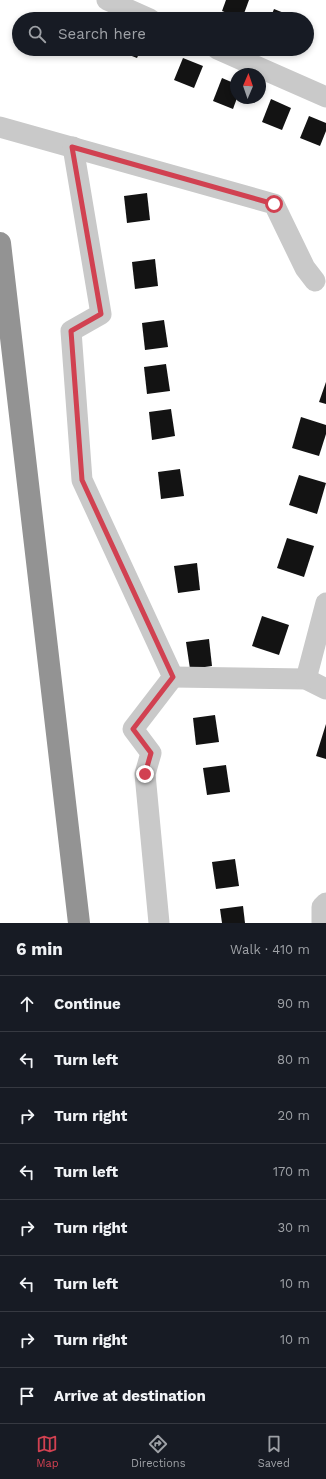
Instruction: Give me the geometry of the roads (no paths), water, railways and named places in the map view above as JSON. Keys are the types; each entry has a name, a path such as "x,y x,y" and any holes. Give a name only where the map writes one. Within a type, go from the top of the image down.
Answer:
{"highway":[{"path":"0,243 6,352 79,923"}],"lane":[{"path":"107,0 134,12"},
{"path":"233,56 326,97"},
{"path":"0,127 274,204 305,268 315,281"},
{"path":"72,147 101,314 71,331 82,480 173,677"},
{"path":"306,679 326,603"},
{"path":"173,677 306,679 326,688"},
{"path":"159,923 145,774 151,753 133,729 173,677"},
{"path":"322,923 322,907 326,903"}]}
